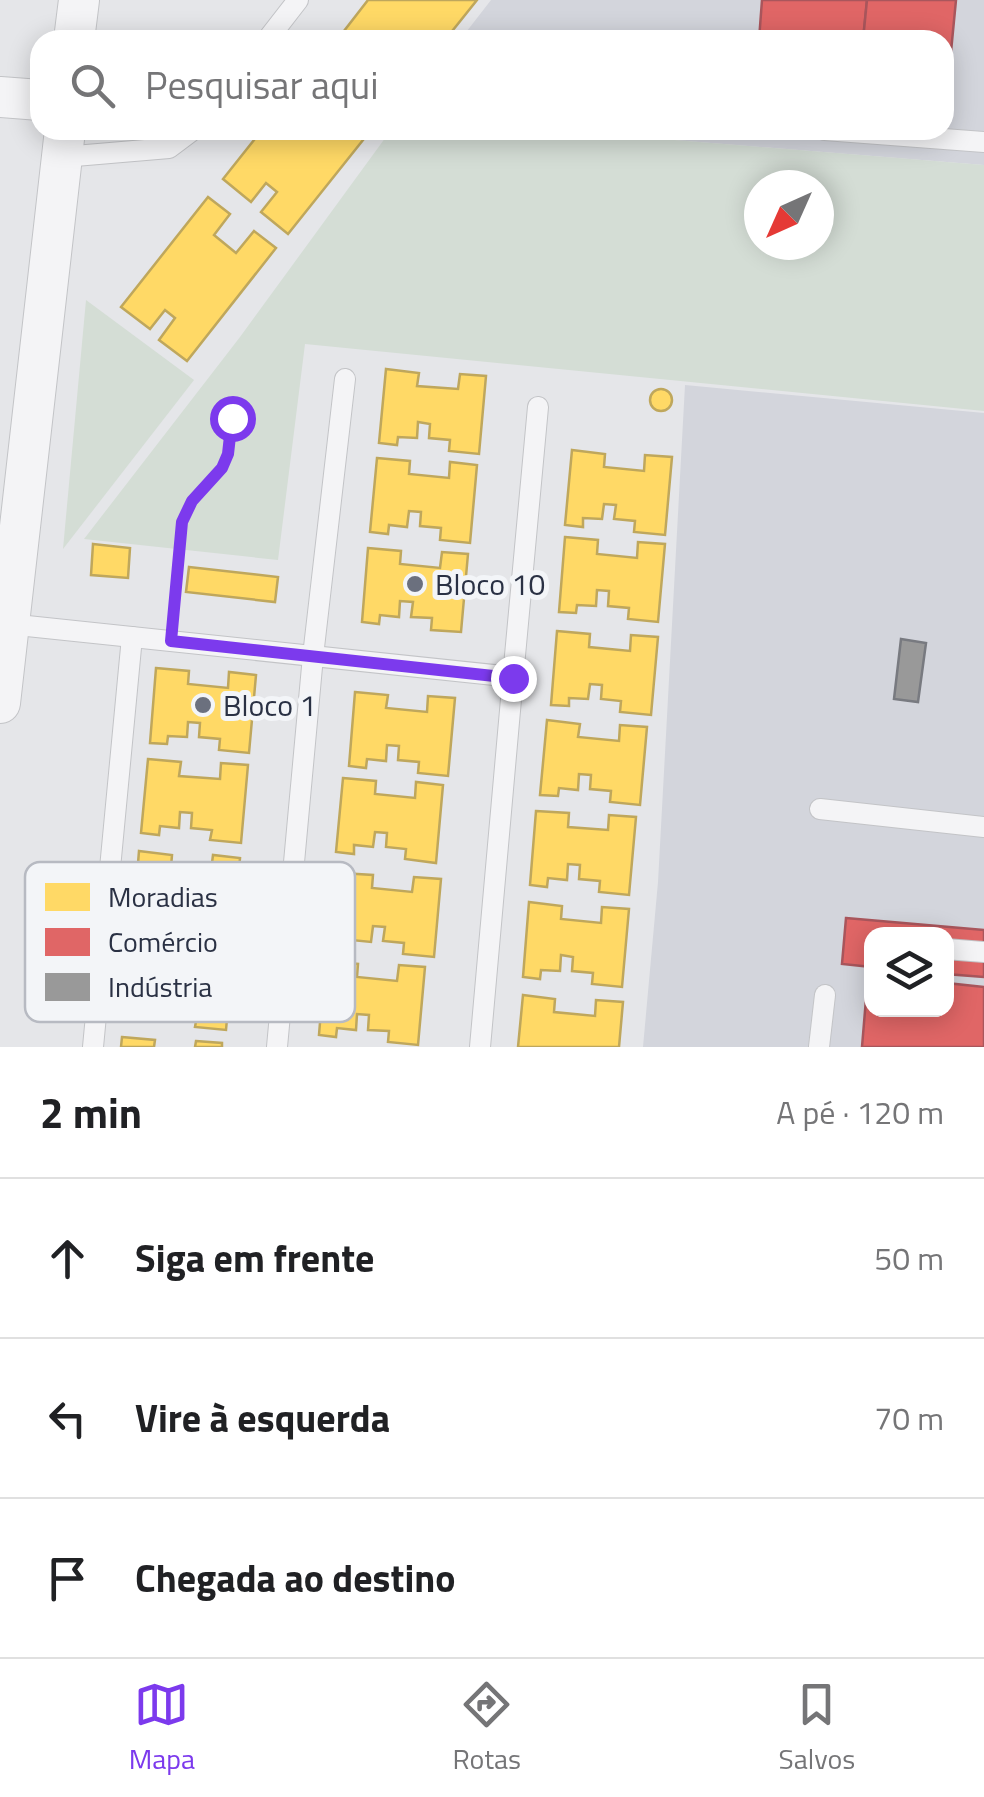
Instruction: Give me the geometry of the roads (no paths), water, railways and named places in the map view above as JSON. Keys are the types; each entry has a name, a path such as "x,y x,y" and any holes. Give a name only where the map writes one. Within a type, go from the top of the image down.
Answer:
{"street":[{"path":"75,30 79,0"},
{"path":"0,97 30,99"},
{"path":"0,703 8,624 11,491 64,143"}],"lane":[{"path":"275,30 298,0"},
{"path":"64,143 169,148 180,140"},
{"path":"954,140 984,142"},
{"path":"294,862 344,379"},
{"path":"480,1047 538,407"},
{"path":"8,624 513,678"},
{"path":"111,862 132,637"},
{"path":"820,809 984,827"},
{"path":"954,949 984,952"},
{"path":"818,1047 824,995"},
{"path":"93,1047 95,1022"},
{"path":"277,1047 279,1022"}],"place":[{"name":"Bloco 10","path":"415,584"},
{"name":"Bloco 1","path":"203,705"}]}
